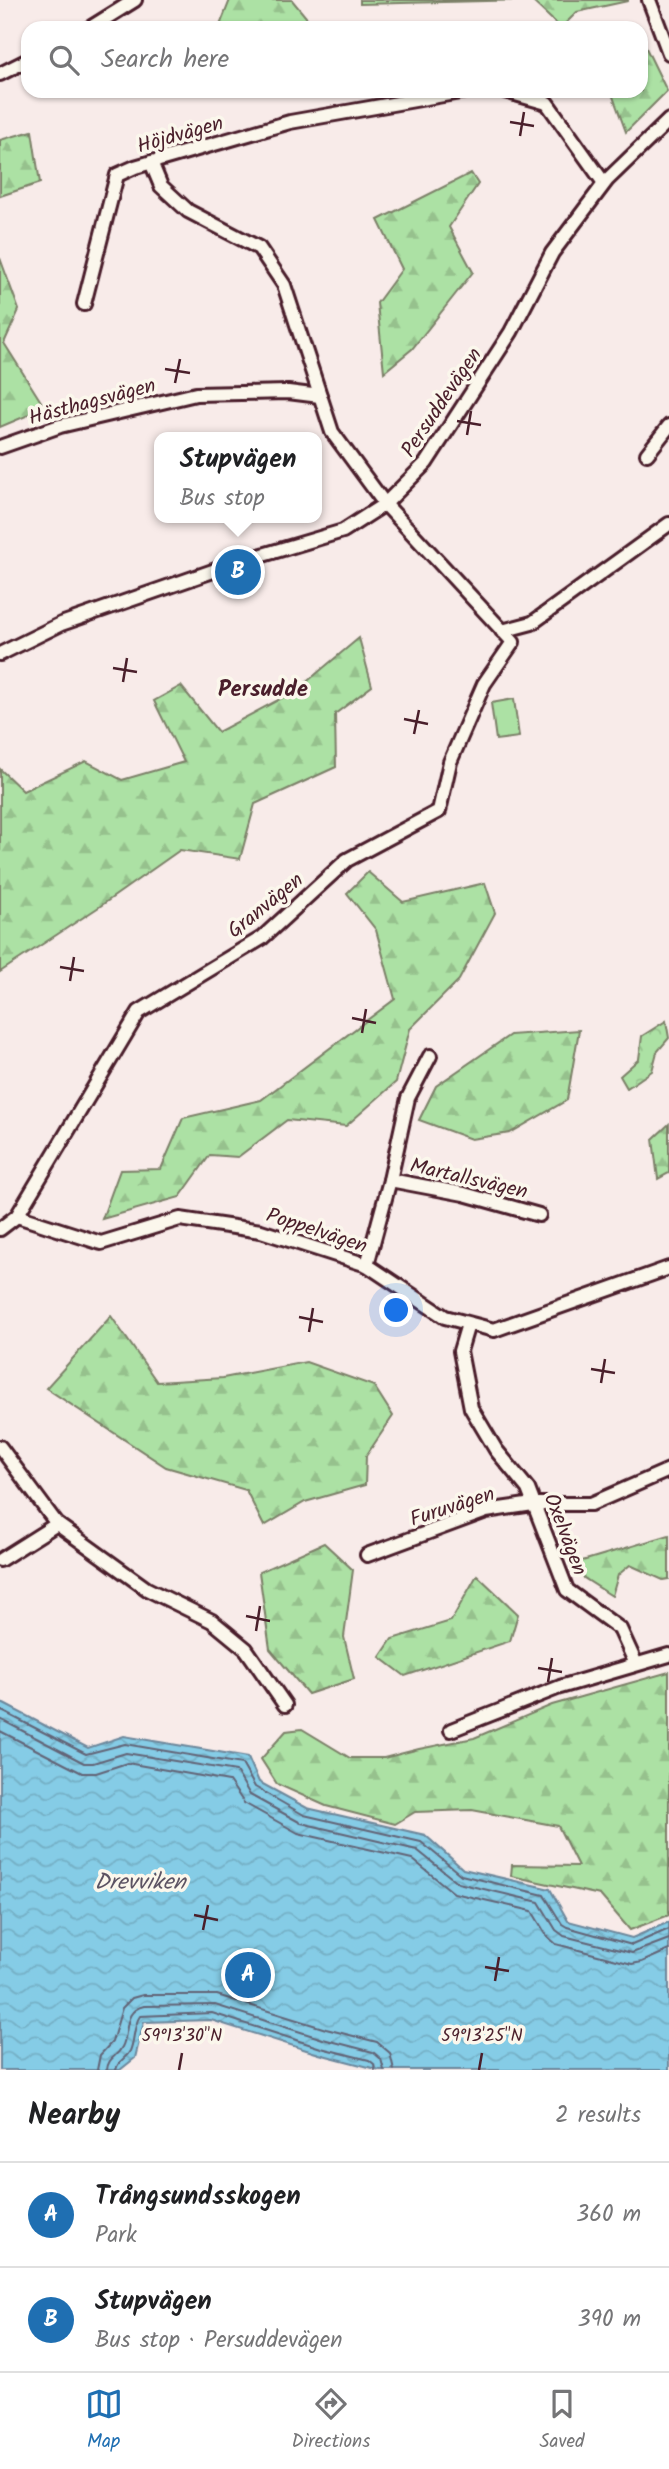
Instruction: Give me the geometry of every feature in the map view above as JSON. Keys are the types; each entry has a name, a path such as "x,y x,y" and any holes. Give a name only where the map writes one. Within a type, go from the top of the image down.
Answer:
{"street":[{"path":"101,21 135,0"},
{"path":"649,0 664,24 669,53"},
{"path":"0,74 21,64"},
{"name":"Höjdvägen","path":"84,304 117,175 151,162 290,122 426,98"},
{"path":"530,98 547,103 604,183"},
{"name":"Persuddevägen","path":"0,654 61,624 236,564 343,531 385,504 426,463 511,332 552,253 604,183 669,120"},
{"path":"151,162 161,186 188,211 259,248 285,285 332,432 385,504 502,631 532,623 669,524"},
{"name":"Hästhagsvägen","path":"0,447 60,426 195,394 288,392 320,397"},
{"path":"647,454 669,426"},
{"name":"Granvägen","path":"0,1229 17,1216 139,1012 261,939 347,860 439,811 450,762 459,740 484,684 513,642 502,631"},
{"name":"Martallsvägen","path":"367,1265 408,1098 430,1056"},
{"name":"Martallsvägen","path":"390,1180 464,1195 539,1215"},
{"name":"Poppelvägen","path":"17,1216 101,1242 180,1219 261,1231 367,1265 444,1317 494,1330 669,1268"},
{"name":"Oxelvägen","path":"468,1324 460,1352 471,1408 496,1450 528,1489 567,1590 620,1629 636,1664"},
{"path":"0,1447 57,1524 147,1589 212,1621 246,1649 285,1705"},
{"name":"Furuvägen","path":"367,1555 486,1511 534,1504 591,1504 669,1471"},
{"path":"0,1560 57,1524"},
{"path":"452,1730 559,1687 669,1655"}],"green space":[{"path":"230,0 292,0 309,21 222,21"},
{"path":"360,0 531,0 360,4"},
{"path":"531,0 628,0 577,12 568,21 554,21"},
{"path":"648,52 667,91 626,132 614,98 648,98"},
{"path":"32,131 40,183 0,196 0,140"},
{"path":"471,173 478,184 449,227 473,272 412,349 384,372 377,303 402,269 378,220"},
{"path":"0,258 19,310 4,343 45,408 0,427"},
{"path":"359,638 372,686 335,714 336,767 255,804 240,859 180,850 0,972 0,769 23,791 86,761 122,780 184,762 154,701 181,686 218,732 297,690"},
{"path":"514,699 519,737 496,740 491,703"},
{"path":"368,872 403,902 485,883 495,913 459,980 410,1029 396,1082 346,1126 287,1120 238,1157 210,1155 180,1197 102,1219 120,1170 161,1169 183,1118 261,1100 395,999 376,930 347,893"},
{"path":"666,1021 669,1038 657,1052 652,1071 627,1088 620,1076 639,1059 642,1036"},
{"path":"579,1030 567,1100 510,1133 471,1139 419,1120 436,1086 510,1035"},
{"path":"669,1124 669,1173 658,1179 653,1139"},
{"path":"111,1316 157,1382 223,1378 306,1362 374,1386 393,1416 366,1456 365,1485 305,1502 264,1526 246,1490 166,1467 46,1388"},
{"path":"669,1535 669,1579 663,1580 630,1565 618,1575 612,1596 584,1578 579,1562"},
{"path":"324,1543 353,1570 344,1637 354,1679 308,1694 270,1649 259,1572"},
{"path":"477,1575 518,1614 510,1641 405,1676 380,1657 392,1639 451,1621"},
{"path":"669,1672 669,1915 630,1930 600,1895 511,1876 512,1865 578,1866 558,1826 472,1810 415,1812 395,1824 326,1806 277,1784 261,1759 286,1731 302,1729 350,1758 384,1758 474,1738 552,1705"}],"water":[{"name":"Drevviken","path":"0,1702 88,1748 124,1736 248,1757 259,1782 307,1808 425,1835 463,1869 550,1889 568,1921 632,1938 669,1922 669,2070 380,2070 211,2020 144,2022 135,2058 120,2070 0,2070"}],"place":[{"name":"Stupvägen","path":"238,572"},
{"name":"Trångsundsskogen","path":"248,1975"}],"district":[{"name":"Persudde","path":"263,688"}]}
